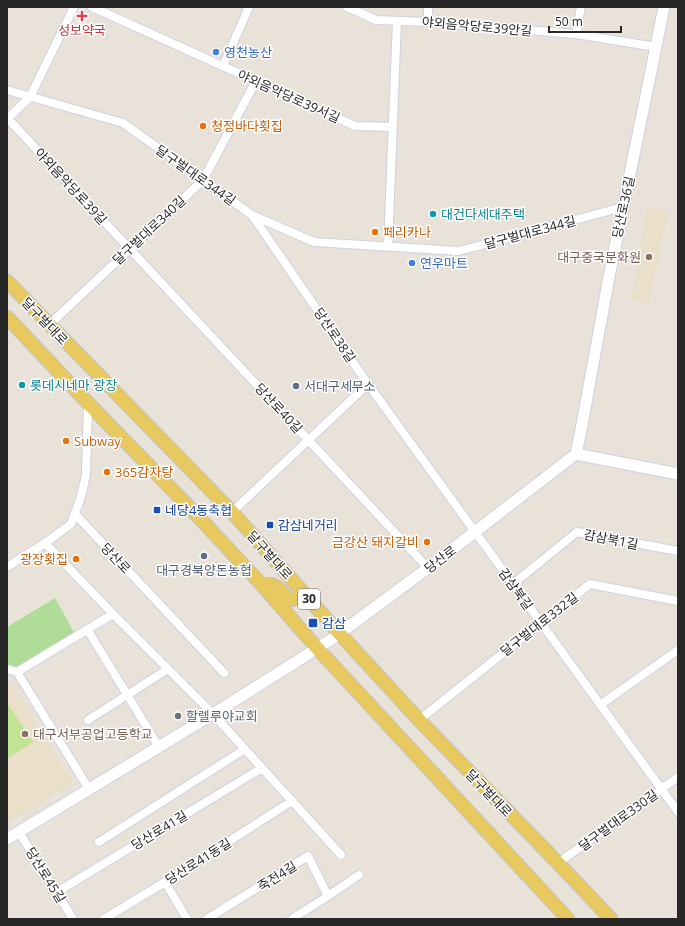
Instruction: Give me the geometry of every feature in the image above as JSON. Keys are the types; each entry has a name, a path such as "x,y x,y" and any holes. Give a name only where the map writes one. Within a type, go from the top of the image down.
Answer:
{"main road":[{"name":"당산로36길","path":"576,454 582,430 609,277 664,7"},
{"name":"달구벌대로","path":"7,281 232,512 303,593 419,720 611,919"},
{"name":"달구벌대로","path":"7,317 88,404 263,586 317,648 568,919"},
{"path":"576,454 678,474"},
{"name":"당산로","path":"7,839 213,714 317,648 428,568 576,454"},
{"path":"263,586 270,584 276,586 288,598 293,599 298,598 303,593"}],"street":[{"name":"야외음악당로39길","path":"74,7 30,97 10,121 130,249"},
{"name":"야외음악당로39서길","path":"92,7 354,126 393,127"},
{"path":"223,66 249,7"},
{"name":"야외음악당로39안길","path":"348,7 376,20 428,22 576,34 656,47"},
{"path":"428,7 428,22"},
{"path":"576,34 581,7"},
{"path":"388,247 398,20"},
{"name":"달구벌대로340길","path":"49,325 203,180 256,81"},
{"name":"달구벌대로344길","path":"7,90 123,124 252,215 314,242 459,251 623,207"},
{"name":"당산로38길","path":"252,215 368,384 475,532"},
{"name":"당산로40길","path":"130,249 428,568"},
{"path":"232,512 368,384"},
{"path":"7,567 45,543 70,524 81,497 86,475 88,404"},
{"name":"당산로","path":"74,514 224,673"},
{"name":"감삼북길","path":"475,532 678,812"},
{"name":"감삼북1길","path":"513,584 577,532 678,551"},
{"path":"45,543 113,614 213,714 341,855"},
{"name":"달구벌대로332길","path":"419,720 590,584 678,601"},
{"path":"16,672 113,614"},
{"path":"88,629 159,746"},
{"path":"600,704 678,650"},
{"path":"7,668 16,672 89,790"},
{"path":"88,720 168,669"},
{"name":"당산로41길","path":"99,842 244,749"},
{"name":"당산로41길","path":"57,892 262,768"},
{"name":"달구벌대로330길","path":"558,863 678,777"},
{"name":"당산로41동길","path":"104,919 292,801"},
{"name":"당산로45길","path":"20,832 73,919"},
{"name":"죽전4길","path":"207,919 308,856 328,896"},
{"path":"292,919 359,875"},
{"path":"164,882 187,919"}],"shaded area":[{"name":"대구중국문화원","path":"647,207 668,213 649,303 631,300"},
{"name":"대구서부공업고등학교","path":"7,683 13,685 73,783 7,823"}],"green space":[{"path":"55,598 76,636 17,672 7,669 7,627"},
{"path":"7,703 33,742 7,759"}],"place":[{"name":"성보약국","path":"82,16"},
{"name":"영천농산","path":"216,52"},
{"name":"청정바다횟집","path":"203,126"},
{"name":"대건다세대주택","path":"433,214"},
{"name":"페리카나","path":"375,232"},
{"name":"대구중국문화원","path":"649,257"},
{"name":"연우마트","path":"412,263"},
{"name":"롯데시네마 광장","path":"22,385"},
{"name":"서대구세무소","path":"296,386"},
{"name":"Subway","path":"66,441"},
{"name":"365감자탕","path":"107,472"},
{"name":"네당4동축협","path":"157,510"},
{"name":"감삼네거리","path":"270,525"},
{"name":"금강산 돼지갈비","path":"427,542"},
{"name":"대구경북양돈농협","path":"204,556"},
{"name":"광장횟집","path":"76,559"},
{"name":"감삼","path":"313,623"},
{"name":"할렐루야교회","path":"178,716"},
{"name":"대구서부공업고등학교","path":"25,734"}]}
